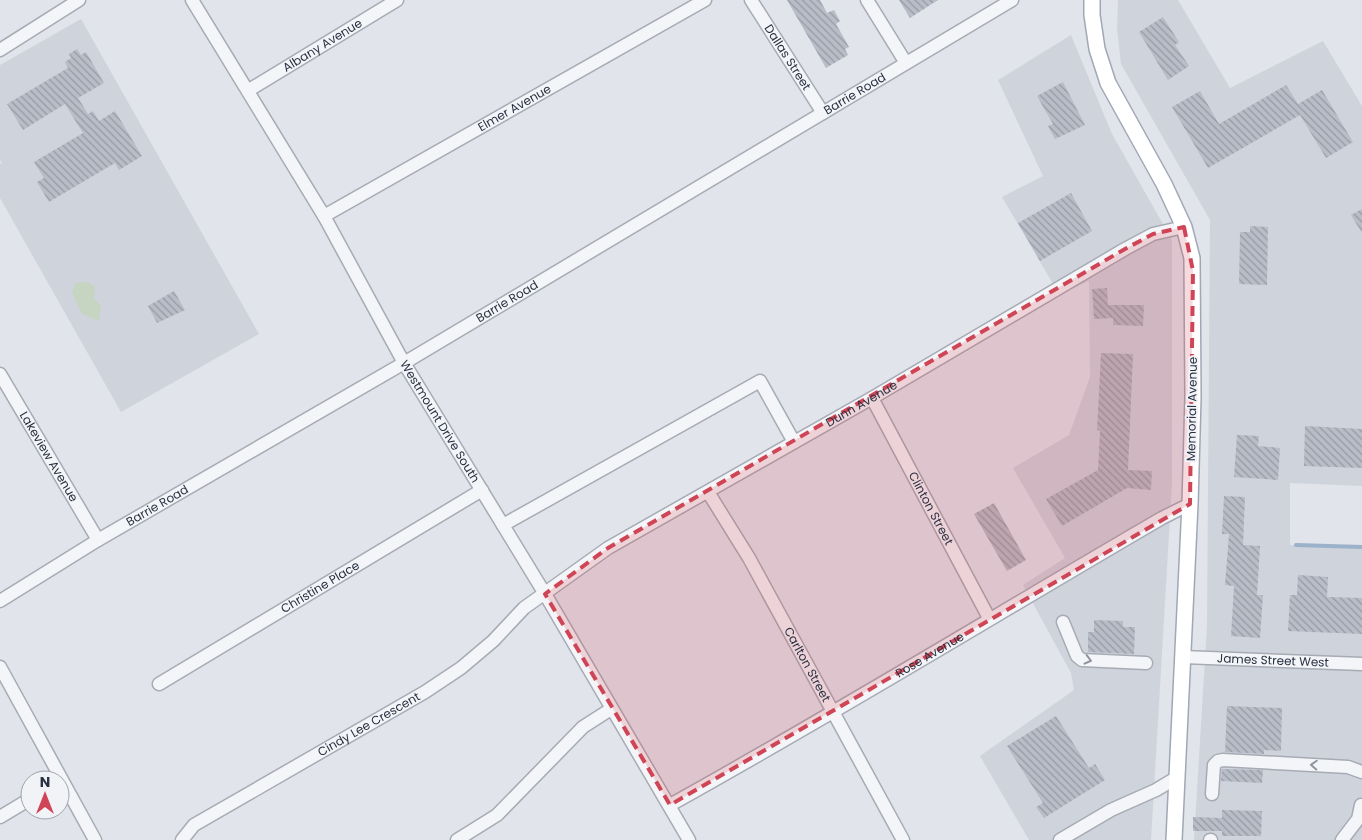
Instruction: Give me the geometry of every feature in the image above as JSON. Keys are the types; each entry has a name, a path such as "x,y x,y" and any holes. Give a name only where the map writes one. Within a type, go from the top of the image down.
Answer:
{"main road":[{"name":"Memorial Avenue","path":"1092,0 1092,16 1097,49 1108,83 1164,184 1184,227 1193,271 1190,504 1174,840"}],"street":[{"path":"0,50 79,0"},
{"name":"Westmount Drive South","path":"192,0 249,90 324,216 404,363 545,594 611,709 690,840"},
{"name":"Albany Avenue","path":"249,90 397,0"},
{"name":"Elmer Avenue","path":"324,216 705,0"},
{"name":"Dallas Street","path":"751,0 823,113"},
{"path":"867,0 906,64"},
{"name":"Barrie Road","path":"0,601 98,540 404,363 1012,0"},
{"name":"Dunn Avenue","path":"545,594 608,548 872,398 1125,249 1153,234 1184,227"},
{"name":"Lakeview Avenue","path":"0,374 98,540"},
{"path":"503,525 760,381 794,442"},
{"name":"Clinton Street","path":"872,398 989,618"},
{"name":"Christine Place","path":"159,684 482,490"},
{"name":"Carlton Street","path":"708,492 749,558 903,840"},
{"name":"Rose Avenue","path":"670,805 834,712 989,618 1190,504"},
{"name":"Cindy Lee Crescent","path":"182,840 194,825 425,692 461,668 493,641 524,608 545,594"},
{"path":"1062,622 1077,656 1082,660 1088,662 1146,664"},
{"name":"James Street West","path":"1183,657 1362,664"},
{"path":"0,667 55,770"},
{"path":"457,840 497,815 583,727 611,709"},
{"path":"1212,794 1214,765 1218,761 1223,760 1348,767 1362,772"},
{"path":"1060,840 1111,810 1156,790 1176,778"},
{"path":"70,797 95,840"},
{"path":"0,817 20,805"},
{"path":"1342,840 1358,819 1361,805"}],"highlighted area":[{"path":"1184,227 1193,271 1190,504 670,805 545,594 608,548 1153,234"}],"shaded area":[{"path":"1118,0 1178,0 1230,88 1323,41 1362,106 1362,486 1290,483 1290,545 1362,546 1362,840 1194,840 1207,626 1210,220 1121,64 1117,28"},
{"path":"81,19 259,334 121,412 0,198 0,164 2,163 0,160 0,65"},
{"path":"1071,35 1112,134 1172,240 1172,483 1151,840 1029,840 980,756 1074,690 1071,673 1023,585 1065,558 1013,468 1069,435 1090,377 1089,281 1059,294 1002,197 1043,176 998,80"}],"green space":[{"path":"88,282 95,287 94,298 101,307 99,321 82,314 72,292 75,283"}],"building":[{"path":"787,0 820,0 827,13 834,10 840,21 836,24 849,47 845,49 848,55 826,68"},
{"path":"899,0 938,0 910,18"},
{"path":"1163,17 1179,42 1175,45 1189,66 1168,80 1139,32"},
{"path":"77,49 81,55 86,52 104,83 78,98 88,114 93,111 99,121 115,111 142,156 119,170 115,163 49,202 37,182 44,178 34,162 83,133 65,104 23,130 7,104 68,68 65,62 71,58 69,54"},
{"path":"1063,82 1085,125 1055,139 1048,126 1053,124 1037,96"},
{"path":"1286,85 1298,104 1322,90 1353,142 1326,158 1300,115 1208,168 1172,107 1200,91 1219,124"},
{"path":"1071,193 1092,231 1040,261 1018,223"},
{"path":"1362,209 1362,233 1351,215"},
{"path":"1250,226 1268,227 1267,285 1239,284 1240,232 1250,232"},
{"path":"1107,288 1108,305 1144,305 1143,326 1113,325 1113,318 1094,319 1092,289"},
{"path":"174,291 185,310 157,323 148,306"},
{"path":"1101,353 1133,354 1128,470 1152,471 1151,490 1127,488 1062,526 1046,499 1098,470 1100,431 1097,430"},
{"path":"1305,426 1362,429 1362,468 1304,466"},
{"path":"1237,435 1259,436 1258,446 1280,448 1278,480 1234,477"},
{"path":"1224,496 1245,497 1243,545 1260,546 1257,595 1263,595 1260,638 1231,636 1234,586 1225,585 1229,534 1222,534"},
{"path":"994,503 1026,560 1007,571 974,514"},
{"path":"1298,575 1328,577 1327,597 1362,598 1362,634 1288,631 1290,595 1297,595"},
{"path":"1094,620 1123,621 1123,627 1135,627 1134,654 1088,652 1088,632 1094,632"},
{"path":"1227,706 1282,708 1281,751 1264,750 1264,754 1225,752"},
{"path":"1056,716 1089,768 1095,764 1105,780 1044,818 1036,807 1043,803 1007,746"},
{"path":"1222,769 1263,770 1262,783 1221,781"},
{"path":"1222,810 1262,811 1261,836 1222,836 1222,831 1193,831 1193,817 1222,818"}],"waterway":[{"path":"1296,545 1362,547"}]}
